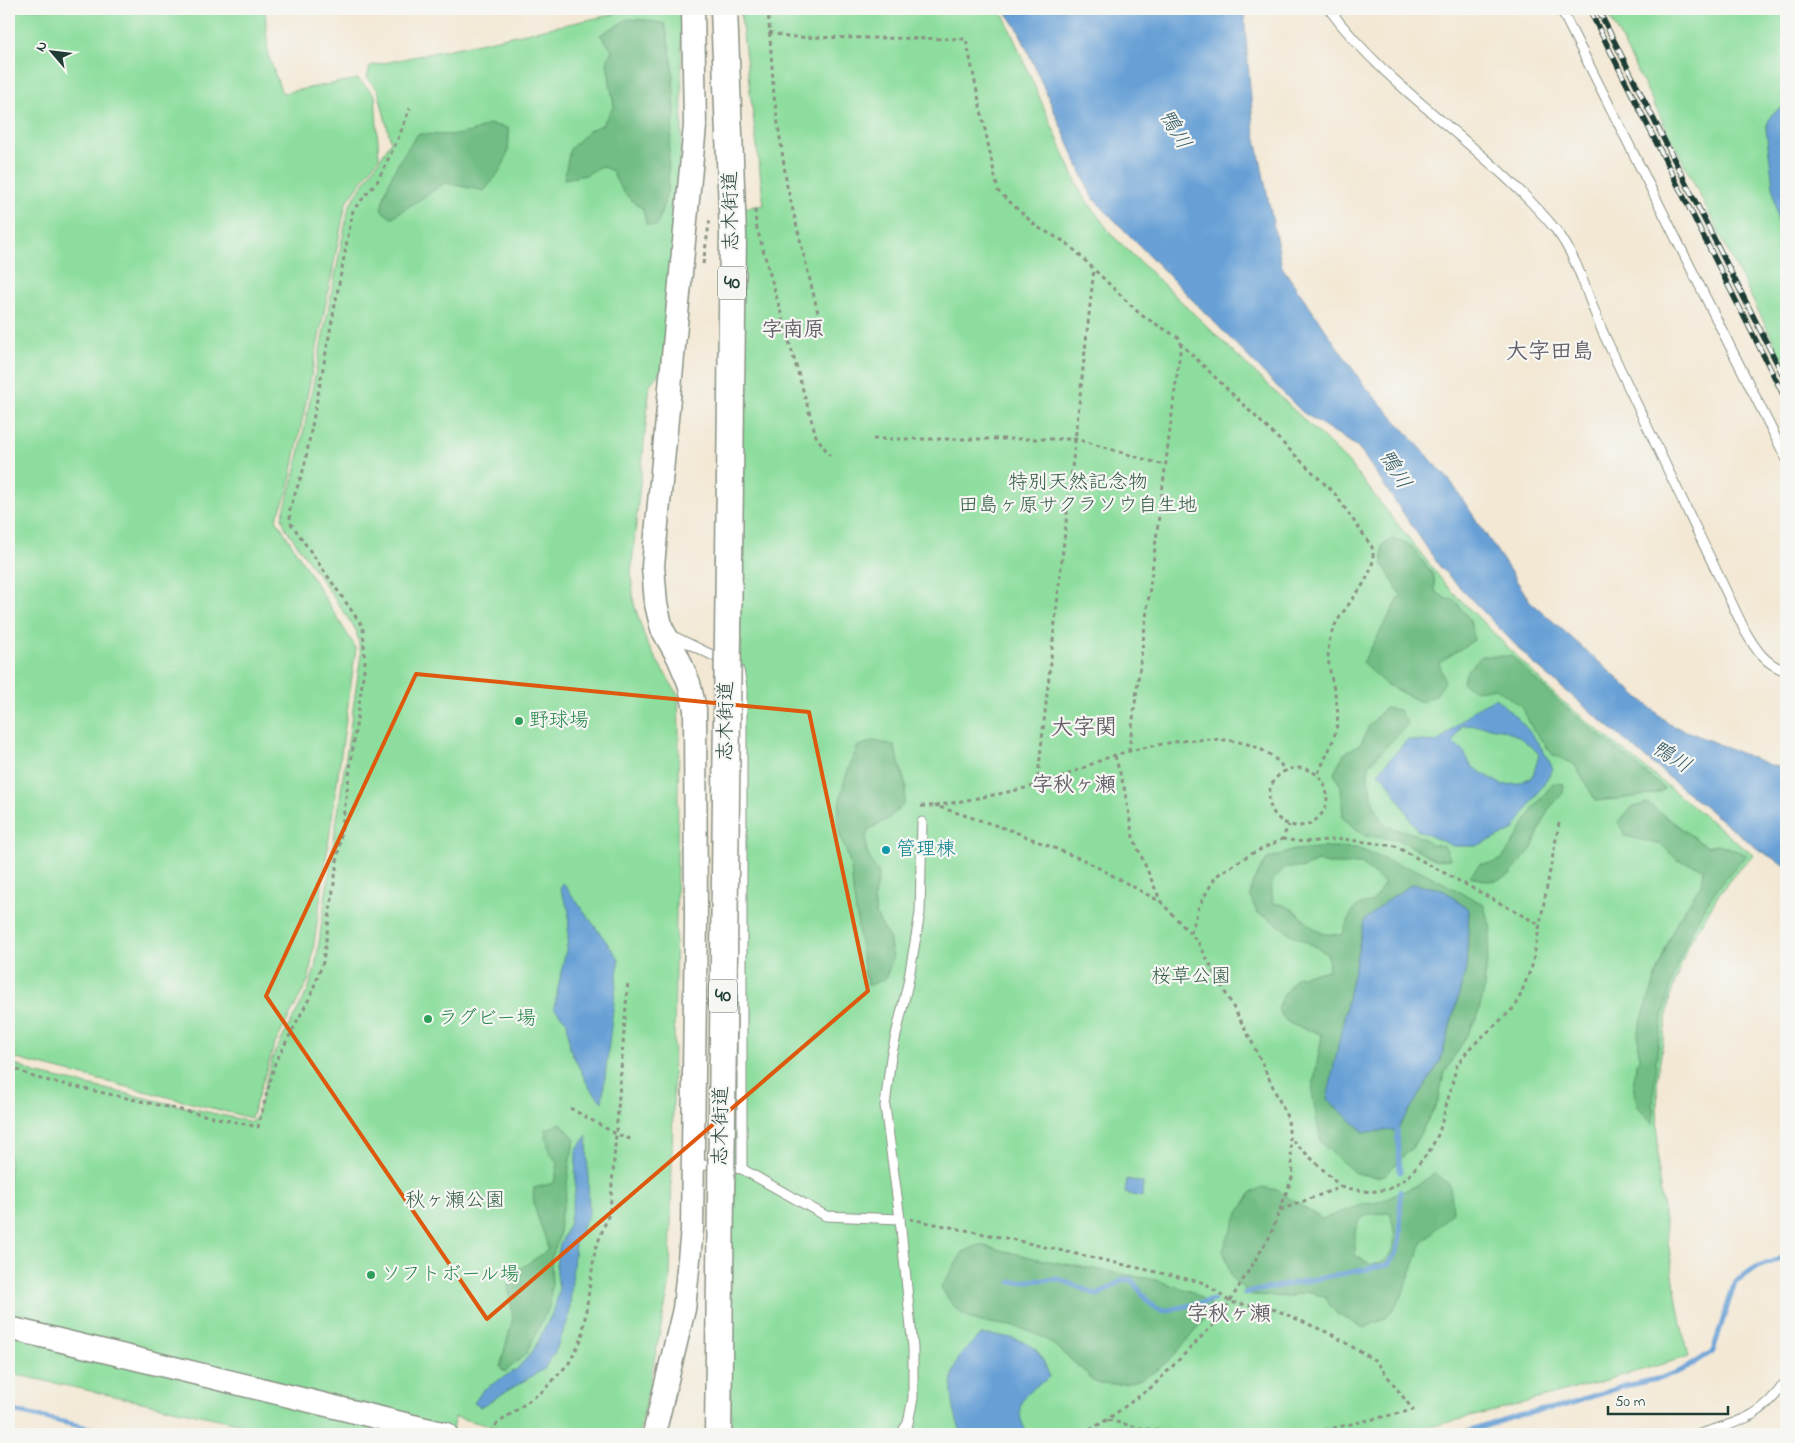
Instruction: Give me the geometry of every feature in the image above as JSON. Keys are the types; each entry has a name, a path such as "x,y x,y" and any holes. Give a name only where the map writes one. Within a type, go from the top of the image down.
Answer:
{"main road":[{"name":"志木街道","path":"718,1434 733,235 724,9"}],"street":[{"path":"654,1434 684,1309 691,1255 697,745 695,709 689,683 662,629 656,604 653,566 694,126 694,9"},
{"path":"9,1328 446,1434"}],"lane":[{"path":"1329,9 1346,32 1369,56 1485,156 1557,232 1571,253 1605,338 1745,631 1756,650 1772,666 1786,671"},
{"path":"1561,9 1786,458"},
{"path":"662,629 688,645 739,668 742,697 742,1169"},
{"path":"901,1434 908,1423 914,1386 913,1348 900,1219 887,1130 886,1090 920,913 922,822"},
{"path":"693,1164 742,1169 826,1216 900,1219"},
{"path":"1700,1434 1754,1414 1773,1400 1786,1381"}],"path":[{"path":"768,9 774,96 787,186 819,317"},
{"path":"769,32 787,37 966,39 998,191 1037,227 1067,242 1141,315 1179,338 1181,344 1164,464 1129,751"},
{"path":"9,1066 36,1078 258,1127 275,1063 310,997 323,962 365,662 363,627 290,522 290,508 304,468 353,210 377,182 398,139 410,108"},
{"path":"754,205 756,225 816,436 830,456"},
{"path":"1037,785 1094,269"},
{"path":"1181,344 1335,494 1372,547 1374,557 1367,578 1343,610 1331,635 1328,650 1328,667 1337,706 1337,724 1330,748 1317,775"},
{"path":"873,439 1076,439 1164,464"},
{"path":"921,806 936,806 1037,785 1129,751 1209,738 1228,739 1268,754 1280,763 1286,772"},
{"path":"1083,1434 1108,1420 1152,1386 1219,1319 1270,1236 1293,1174 1288,1119 1251,1040 1198,942 1161,902 1133,837 1124,787 1115,756"},
{"path":"1301,768 1317,775 1326,789 1327,800 1324,811 1317,820 1306,826 1289,825 1276,816 1270,806 1269,794 1272,784 1286,772 1301,768"},
{"path":"936,806 1010,830 1086,861 1161,902"},
{"path":"1290,1137 1341,1186 1370,1192 1389,1189 1407,1178 1419,1166 1439,1133 1457,1065 1470,1048 1516,1006 1532,966 1559,823"},
{"path":"1282,839 1289,825"},
{"path":"1190,934 1199,906 1216,876 1249,855 1282,839 1304,842 1343,839 1395,846 1540,925"},
{"path":"490,1432 496,1424 544,1390 569,1362 582,1338 596,1250 610,1211 628,980"},
{"path":"570,1108 616,1134 633,1140"},
{"path":"1280,1211 1341,1186"},
{"path":"900,1219 918,1219 1205,1283 1230,1302 1276,1310 1331,1334 1376,1361 1412,1410 1307,1434"},
{"path":"1108,1420 1141,1428 1182,1434"}],"highlighted area":[{"path":"416,674 809,712 868,991 487,1319 266,996"}],"green space":[{"path":"9,9 265,9 268,55 282,93 358,79 375,95 379,157 346,203 288,491 276,519 356,648 309,979 274,1046 251,1118 9,1057"},
{"name":"秋ヶ瀬公園","path":"639,9 681,9 682,137 663,369 650,384 631,574 634,604 647,644 678,695 679,734 670,1282 640,1430 638,1434 522,1434 455,1417 451,1434 287,1434 9,1373 9,1061 34,1073 252,1122 256,1117 273,1056 308,990 315,969 361,654 356,630 285,527 282,517 295,474 349,206 391,142 378,90 367,78 370,66"},
{"name":"桜草公園","path":"740,9 993,9 1004,16 1081,193 1112,235 1348,462 1446,585 1556,696 1754,856 1739,868 1719,894 1687,947 1670,997 1657,1079 1658,1175 1678,1308 1688,1357 1502,1409 1401,1434 731,1434 729,1244 742,208 764,205"},
{"path":"1606,9 1786,9 1786,366"},
{"path":"628,19 647,20 665,24 672,61 675,112 669,149 668,189 657,226 646,224 643,209 624,193 612,171 601,166 586,175 564,179 570,149 590,130 602,125 614,106 607,63 612,49 600,35"},
{"path":"489,124 508,128 509,138 507,155 501,169 484,191 445,183 391,218 381,210 395,170 418,134 462,134"},
{"path":"1393,539 1411,546 1434,576 1435,591 1446,599 1455,600 1470,620 1474,640 1439,663 1445,682 1436,695 1421,702 1385,684 1363,662 1401,595 1383,565 1382,545"},
{"path":"1482,656 1511,656 1559,702 1665,789 1643,796 1596,801 1574,764 1553,755 1533,730 1522,707 1496,688 1476,691 1462,683 1468,669"},
{"path":"1385,708 1399,710 1408,724 1369,765 1368,778 1373,802 1381,820 1389,827 1415,834 1432,844 1444,846 1451,859 1436,860 1398,839 1365,836 1343,818 1341,787 1334,773 1344,754 1361,743 1369,726"},
{"path":"874,741 894,745 906,786 904,804 888,819 868,830 867,853 879,873 874,897 876,915 889,938 893,958 885,979 868,986 861,950 851,868 840,836 838,820 844,782 858,746"},
{"path":"1553,783 1564,784 1563,793 1548,810 1532,848 1511,874 1497,880 1487,881 1470,876 1480,864 1493,863 1502,859 1533,809"},
{"path":"1647,803 1707,847 1719,844 1747,855 1722,882 1702,913 1685,945 1663,1015 1657,1052 1653,1125 1637,1105 1633,1077 1639,1058 1638,1031 1666,947 1678,920 1702,883 1704,868 1677,860 1662,845 1626,836 1618,822 1631,808"},
{"path":"1332,847 1357,848 1393,863 1421,871 1483,904 1491,928 1483,995 1477,1018 1444,1074 1438,1102 1412,1148 1385,1175 1375,1177 1355,1173 1321,1143 1312,1092 1322,1035 1292,1024 1282,1016 1278,1009 1283,996 1296,977 1329,970 1328,955 1258,914 1250,897 1252,884 1267,859 1294,850","holes":["1317,861 1328,864 1361,864 1385,883 1372,902 1357,906 1351,914 1342,935 1322,933 1289,907 1273,903 1271,882 1286,867 1304,868","1442,889 1469,910 1466,969 1440,1062 1397,1130 1364,1132 1328,1099 1364,922"]},
{"path":"561,1123 575,1139 570,1160 565,1200 560,1218 559,1237 551,1258 552,1284 549,1307 526,1354 505,1372 500,1367 513,1318 508,1285 518,1270 548,1250 533,1196 534,1188 554,1183 558,1164 549,1151 545,1130"},
{"path":"1435,1173 1450,1185 1453,1211 1421,1245 1401,1298 1387,1317 1364,1328 1337,1314 1323,1296 1306,1292 1289,1297 1251,1295 1232,1278 1223,1250 1236,1218 1251,1193 1262,1187 1277,1190 1322,1219 1364,1204 1379,1202 1418,1185","holes":["1390,1213 1394,1231 1393,1249 1386,1259 1371,1265 1355,1255 1355,1232 1359,1220 1369,1214"]},
{"path":"979,1245 1038,1259 1156,1280 1193,1292 1213,1307 1182,1346 1157,1370 1143,1378 1128,1383 1098,1383 1041,1336 1019,1328 971,1319 961,1313 951,1303 941,1287 963,1252"}],"water":[{"name":"鴨川","path":"1004,9 1242,9 1244,14 1253,124 1282,267 1363,384 1451,482 1530,601 1669,724 1770,765 1786,769 1786,866 1759,850 1690,795 1534,664 1440,567 1358,447 1302,412 1092,197 1018,29"},
{"path":"1786,108 1786,251 1779,234 1766,129 1771,116 1775,111"},
{"path":"1495,698 1528,730 1542,748 1553,769 1513,831 1476,846 1453,846 1417,830 1387,780 1378,773 1407,740 1438,742 1476,708","holes":["1462,725 1504,730 1521,738 1539,754 1533,776 1517,784 1502,785 1471,766 1464,752 1453,742"]},
{"path":"563,883 619,959 602,1102 589,1087 570,1049 567,1022 554,1008 568,940 569,911 560,889"},
{"path":"1412,884 1442,889 1469,910 1466,969 1440,1062 1397,1130 1364,1132 1327,1099 1364,921 1386,901"},
{"path":"587,1136 589,1213 575,1243 569,1317 556,1350 544,1369 480,1407 474,1403 483,1390 517,1369 533,1351 554,1310 559,1291 556,1264 560,1244 569,1225 575,1191 576,1151"},
{"path":"1127,1179 1143,1183 1142,1197 1125,1193"},
{"path":"981,1335 1003,1336 1018,1340 1031,1346 1043,1360 1050,1377 1032,1389 1021,1404 1021,1419 1026,1434 962,1434 953,1405 953,1373 961,1355"}],"waterway":[{"path":"1397,1130 1400,1172"},
{"path":"1245,1293 1387,1265 1397,1250 1399,1240 1400,1191"},
{"path":"1461,1434 1519,1415 1567,1405 1624,1386 1662,1378 1687,1368 1713,1351 1735,1282 1753,1269 1786,1256"},
{"path":"1011,1282 1059,1279 1098,1295 1123,1280 1130,1279 1153,1306 1164,1311 1214,1300"},
{"path":"9,1410 116,1434"}],"railway":[{"path":"1589,9 1786,400"},
{"path":"1598,9 1786,381"}],"place":[{"name":"野球場","path":"519,721"},
{"name":"管理棟","path":"886,850"},
{"name":"ラグビー場","path":"428,1019"},
{"name":"ソフトボール場","path":"371,1275"}],"district":[{"name":"字南原","path":"793,331"},
{"name":"大字田島","path":"1550,353"},
{"name":"大字関","path":"1084,729"},
{"name":"字秋ヶ瀬","path":"1074,786"},
{"name":"字秋ヶ瀬","path":"1229,1315"}],"park label":[{"name":"特別天然記念物 田島ヶ原サクラソウ自生地","path":"1078,494"}]}
